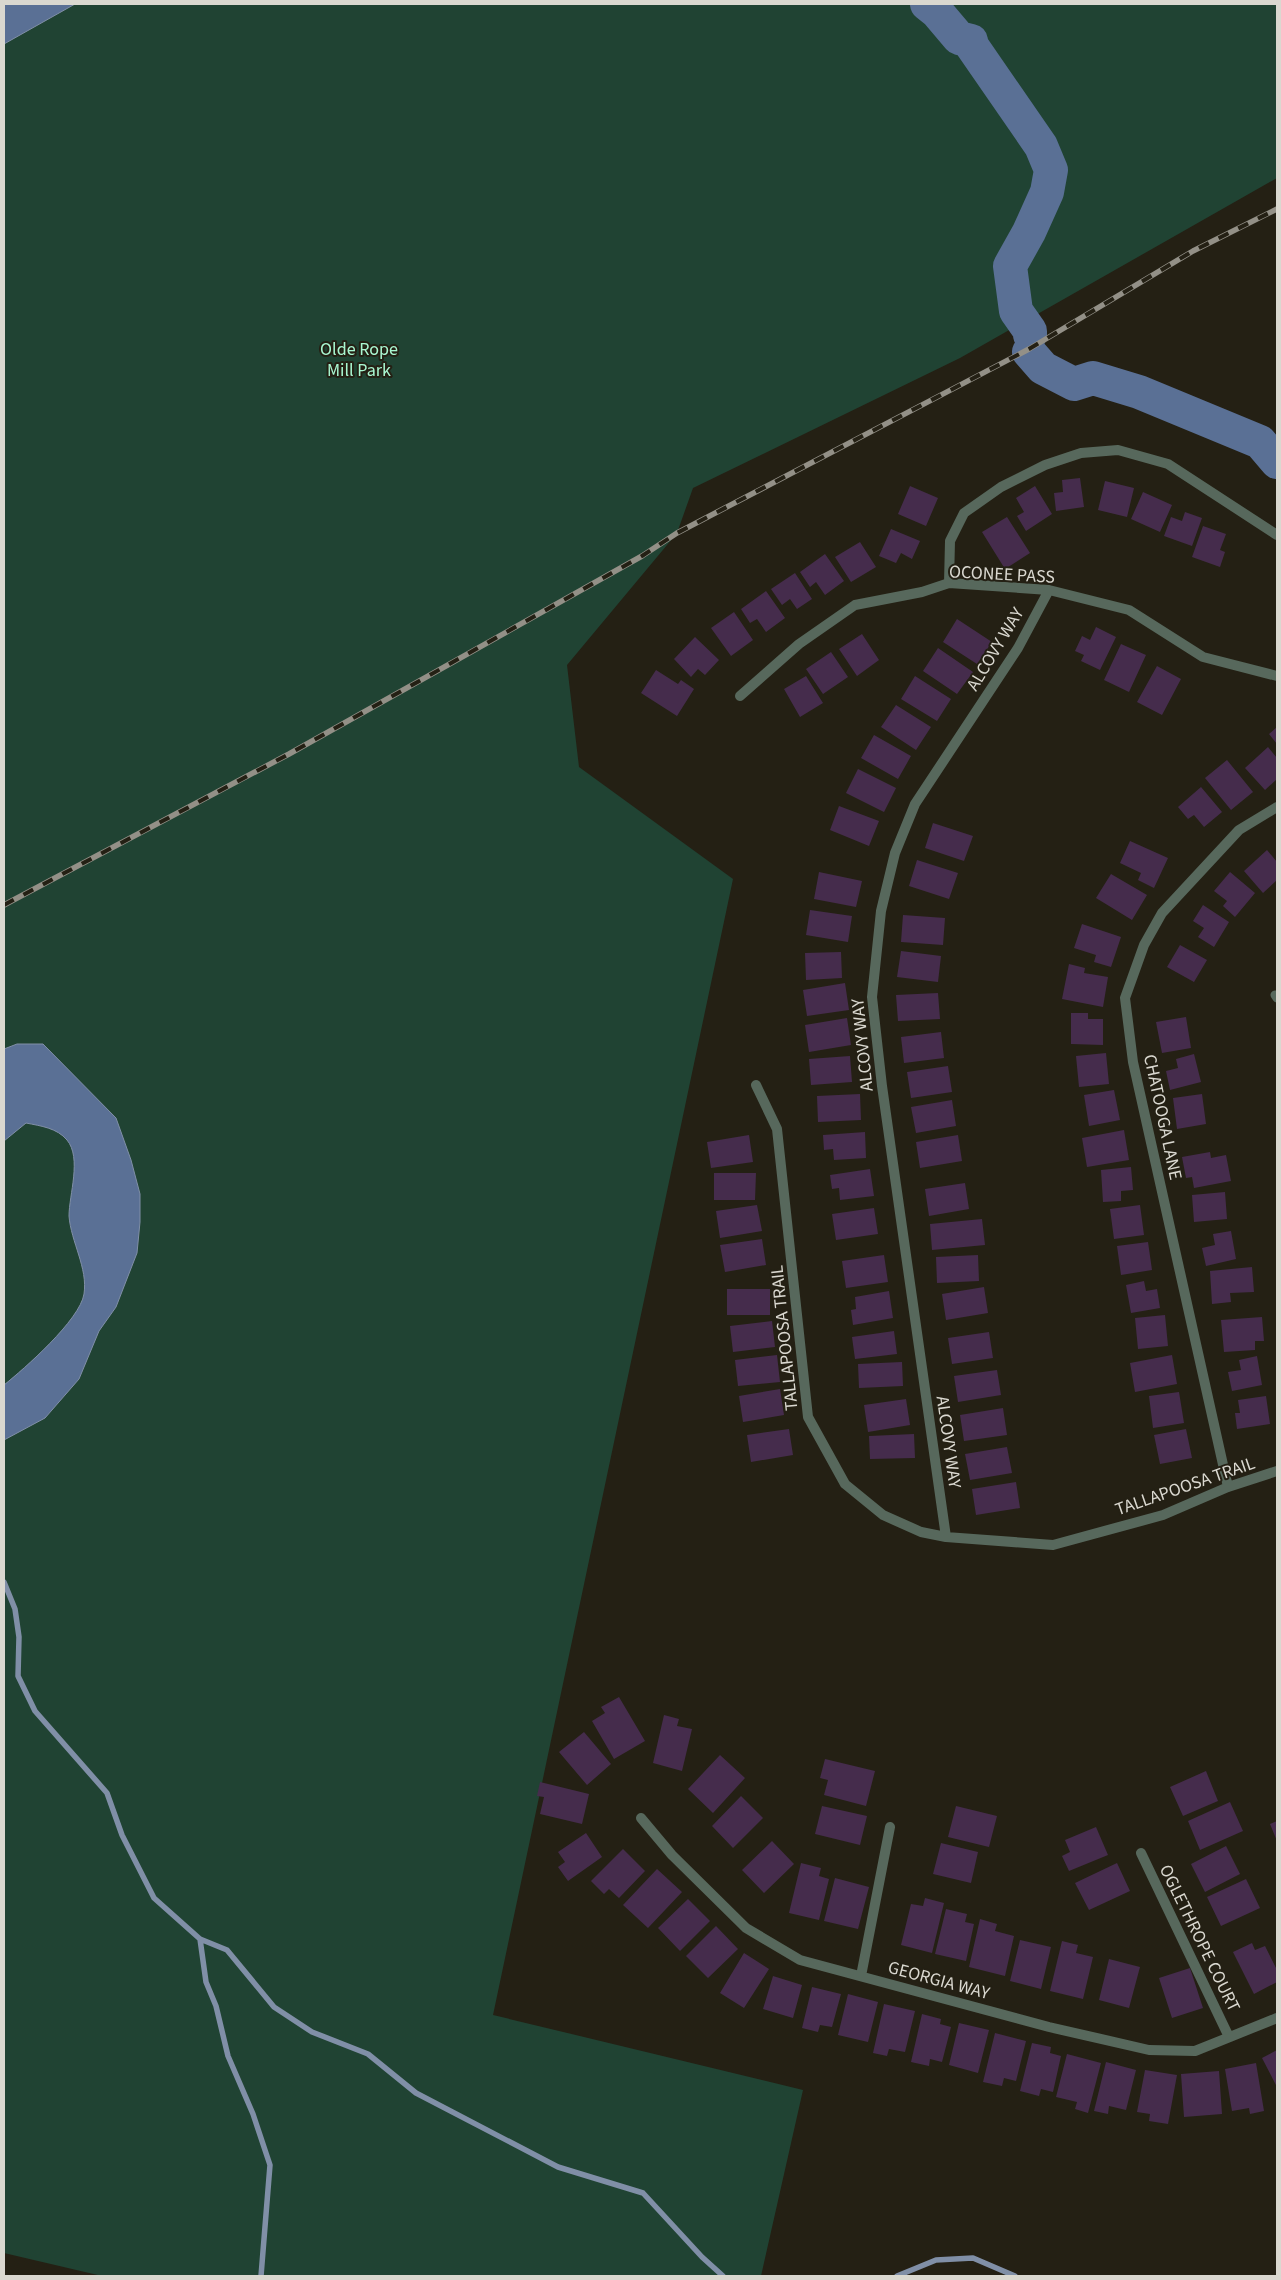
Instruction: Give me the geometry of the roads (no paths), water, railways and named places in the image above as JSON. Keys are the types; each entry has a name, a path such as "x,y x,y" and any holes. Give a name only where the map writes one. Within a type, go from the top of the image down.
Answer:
{"street":[{"path":"950,583 950,541 964,513 1000,487 1044,465 1080,453 1118,450 1168,464 1277,535"},
{"name":"OCONEE PASS","path":"740,696 799,644 855,605 922,592 950,583 1049,590 1129,610 1203,657 1277,676"},
{"name":"ALCOVY WAY","path":"946,1537 882,1086 872,996 881,911 895,853 915,804 1018,648 1049,590"},
{"name":"CHATOOGA LANE","path":"1228,1487 1133,1062 1124,998 1144,946 1162,913 1239,830 1277,806"},
{"name":"TALLAPOOSA TRAIL","path":"756,1085 777,1129 808,1418 845,1484 883,1515 921,1532 946,1537 1053,1545 1163,1516 1228,1487 1277,1472"},
{"name":"GEORGIA WAY","path":"641,1818 672,1855 746,1928 800,1960 1049,2027 1149,2050 1195,2051 1277,2018"},
{"path":"861,1976 890,1828"},
{"name":"OGLETHROPE COURT","path":"1141,1853 1229,2037"}],"water":[{"path":"4,4 75,4 4,44"},
{"path":"17,1044 43,1044 116,1118 131,1160 140,1194 140,1222 137,1253 116,1307 99,1331 79,1379 45,1418 4,1440 4,1385 37,1356 73,1317 84,1294 85,1284 82,1265 70,1226 69,1216 74,1177 74,1157 67,1140 48,1128 26,1123 4,1141 4,1049"}],"waterway":[{"path":"927,4 937,12 959,38 971,41 972,46 1041,146 1051,170 1047,192 1029,232 1010,266 1016,311 1030,331 1030,335"},
{"path":"1029,352 1043,368 1074,384 1093,378 1139,392 1260,442 1277,462"},
{"path":"4,1582 15,1609 19,1637 18,1676 35,1711 107,1793 122,1835 154,1898 200,1939 227,1950 274,2007 312,2032 368,2054 416,2093 558,2167 643,2193 702,2257 723,2276"},
{"path":"200,1939 206,1982 216,2006 228,2056 253,2114 270,2165 261,2276"},
{"path":"897,2276 936,2260 973,2258 1015,2276"}],"railway":[{"path":"4,905 289,754 642,556 677,533 1029,349 1193,251 1277,209"}],"park label":[{"name":"Olde Rope Mill Park","path":"359,359"}]}
